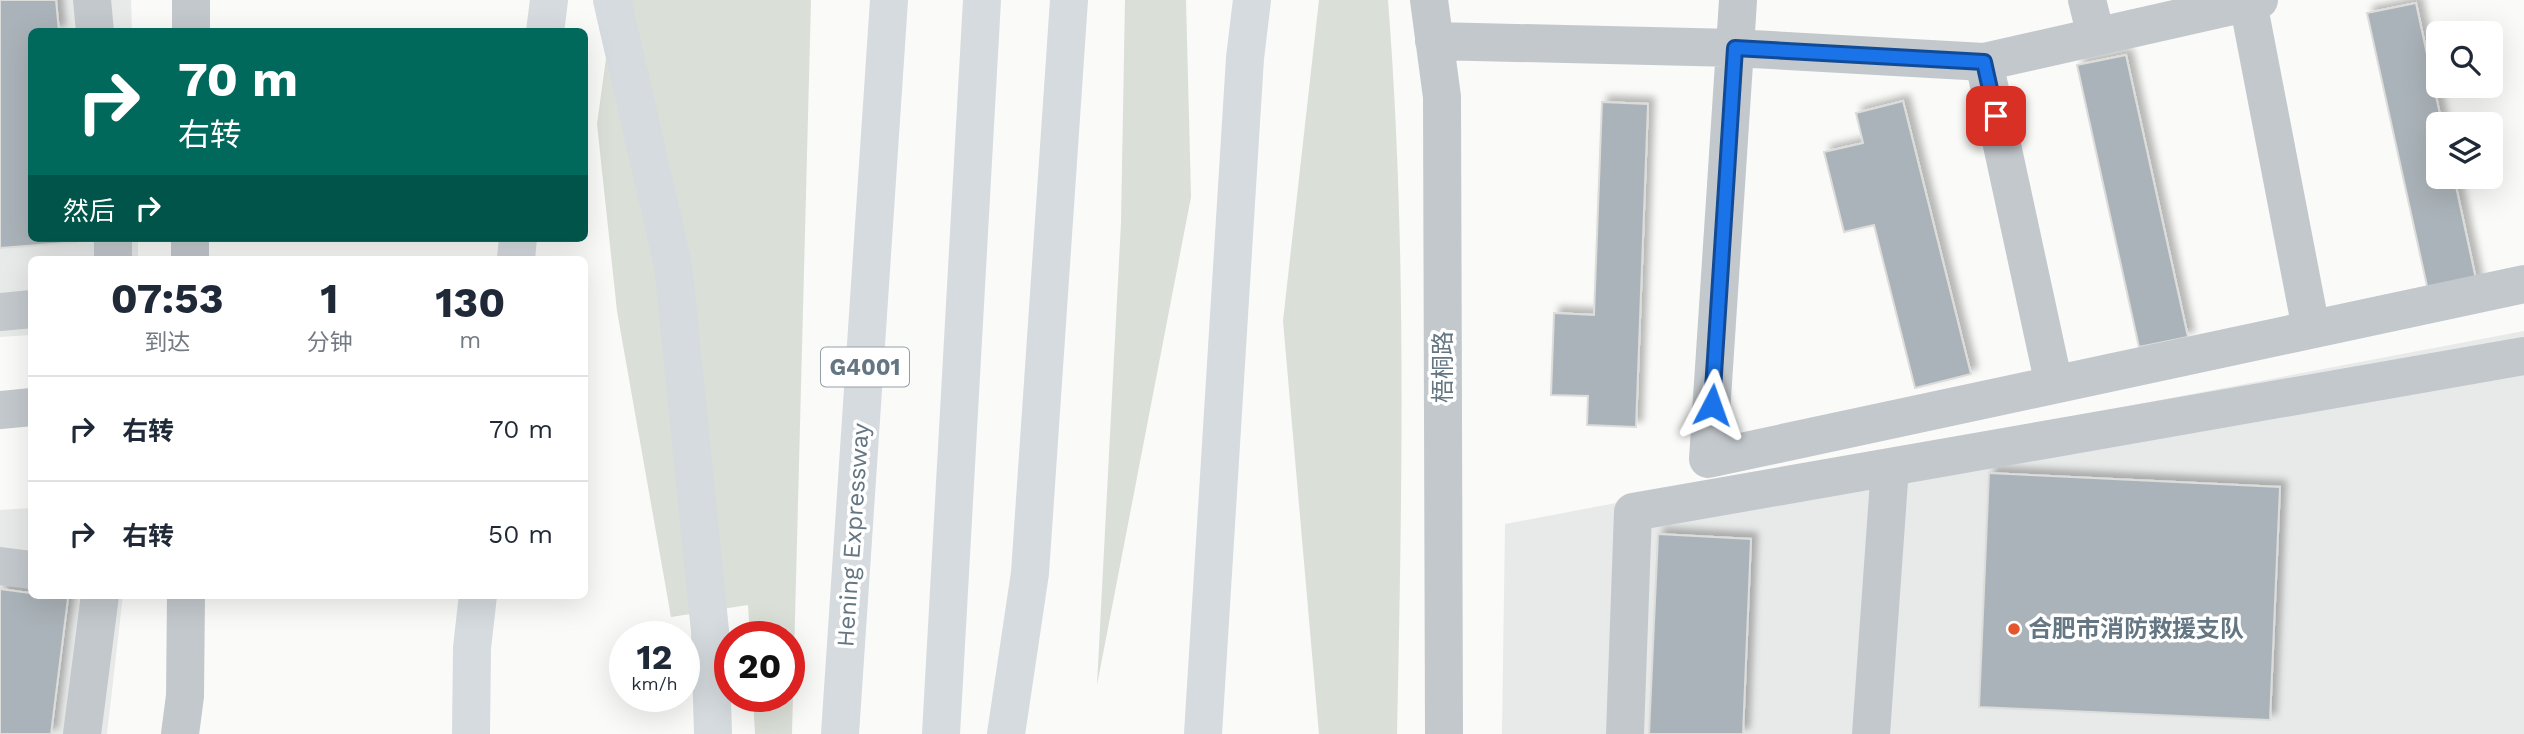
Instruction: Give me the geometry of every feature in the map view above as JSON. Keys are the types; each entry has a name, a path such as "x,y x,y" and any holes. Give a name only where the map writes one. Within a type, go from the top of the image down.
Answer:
{"highway":[{"path":"546,28 549,0"},
{"path":"612,0 673,265 710,631 713,734"},
{"name":"Hening Expressway","path":"840,734 889,0"},
{"path":"941,734 982,0"},
{"path":"1006,734 1030,573 1069,0"},
{"path":"1241,0 1245,58"},
{"path":"1203,734 1245,58 1252,0"},
{"path":"471,734 472,648 478,599"}],"street":[{"path":"92,0 94,28"},
{"path":"191,0 191,28"},
{"name":"梧桐路","path":"1429,0 1442,97 1444,734"},
{"path":"1738,0 1708,459 2524,284"},
{"path":"2087,0 2096,37"},
{"path":"1434,41 1735,48 1984,62 2254,1 2311,329"},
{"path":"1984,62 2054,385"},
{"path":"0,312 28,309"},
{"path":"1625,734 1633,512 2524,356"},
{"path":"0,411 28,408"},
{"path":"1871,734 1890,467"},
{"path":"0,566 28,570"},
{"path":"82,734 99,599"},
{"path":"180,734 185,696 186,599"}],"shaded area":[{"path":"0,0 131,0 132,28 28,28 28,242 138,242 138,256 28,256 28,335 0,337"},
{"path":"614,0 811,0 795,621 749,621 748,605 671,617 617,311 597,124"},
{"path":"1125,0 1186,0 1191,197 1097,685 1121,223"},
{"path":"1319,0 1388,0 1401,275 1397,734 1319,734 1283,321"},
{"name":"合肥市消防救援支队","path":"2524,331 2524,734 1502,734 1505,524"},
{"path":"28,508 28,599 123,599 107,734 0,734 0,510"},
{"path":"754,712 793,712 792,734 755,734"}],"building":[{"path":"0,0 56,0 59,28 28,28 28,242 77,242 0,248"},
{"path":"2416,3 2426,50 2426,98 2436,98 2439,112 2426,112 2426,189 2457,189 2477,284 2429,295 2367,13"},
{"path":"2126,55 2188,337 2139,347 2077,65"},
{"path":"1903,101 1971,374 1915,388 1874,225 1844,232 1824,152 1863,143 1856,113"},
{"path":"1602,102 1648,104 1636,427 1587,425 1588,396 1551,395 1554,313 1594,315"},
{"path":"1989,473 2280,487 2270,720 1979,707"},
{"path":"1658,534 1751,539 1743,734 1649,734"},
{"path":"0,589 28,593 28,599 68,599 51,734 0,734"}],"place":[{"name":"合肥市消防救援支队","path":"2014,629"}],"route":[{"path":"1712,405 1735,48 1984,62 1996,116"}]}
